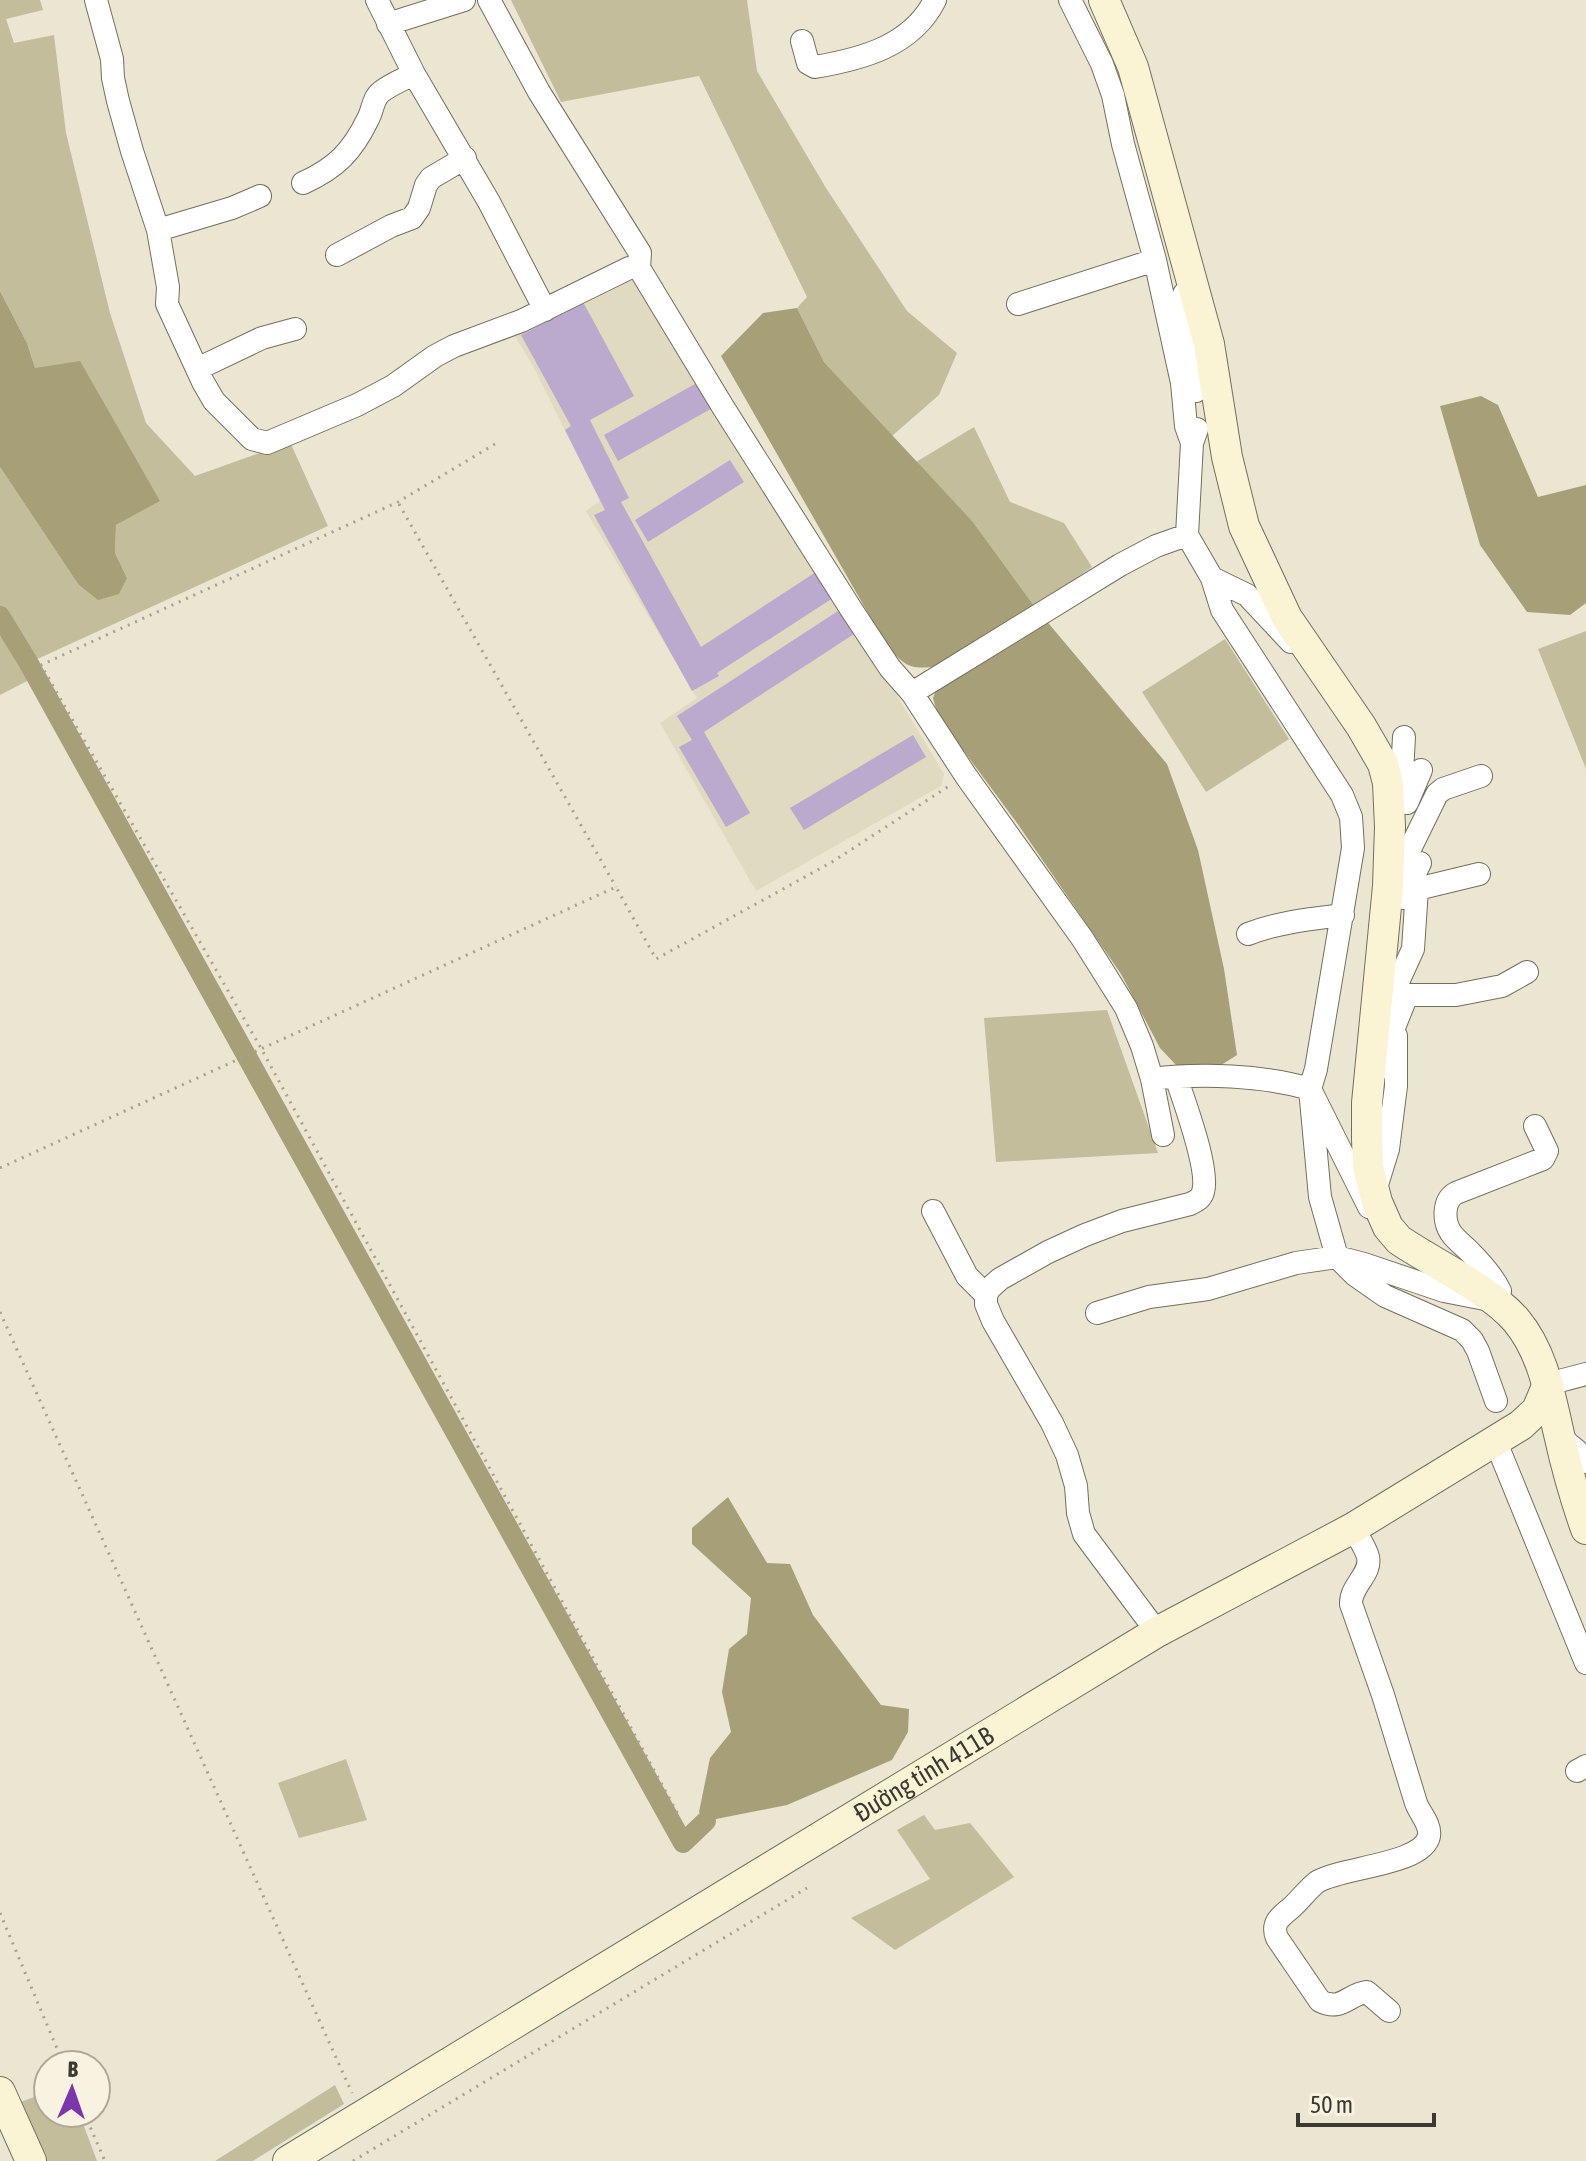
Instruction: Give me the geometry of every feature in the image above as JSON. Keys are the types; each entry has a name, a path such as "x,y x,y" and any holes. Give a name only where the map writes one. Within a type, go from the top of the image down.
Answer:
{"main road":[{"path":"1102,0 1133,67 1167,252 1209,344 1227,457 1244,526 1287,618 1361,726 1383,764 1388,783 1384,1028 1368,1093 1368,1167 1375,1192 1388,1227 1399,1240 1495,1301 1516,1321 1533,1347 1548,1384 1559,1436 1586,1529"},
{"name":"Đường tỉnh 411B","path":"288,2161 1157,1632 1353,1528 1521,1425 1537,1410 1548,1384"},
{"path":"0,2092 31,2161"}],"street":[{"path":"96,0 128,138 158,230 168,287 167,304 214,401 252,439 267,443 357,405 393,386 444,351 521,321 629,268 639,268"},
{"path":"377,0 414,74 465,158 545,310"},
{"path":"388,24 464,0"},
{"path":"489,0 539,92 640,253 639,268 723,407 890,668 912,693 966,776 1082,938 1126,1008 1152,1079 1163,1135"},
{"path":"802,41 808,63 815,67 873,54 910,31 926,15 935,0"},
{"path":"1070,0 1102,64 1113,95 1123,144 1167,252 1186,314 1199,416 1192,443 1187,535 1212,578 1222,610 1342,795 1351,817 1353,848 1343,915 1310,1089 1320,1197 1337,1257 1355,1275 1385,1296 1462,1330 1478,1351 1496,1401"},
{"path":"1102,0 1113,67 1113,95"},
{"path":"303,183 323,174 342,160 368,121 376,98 382,91 414,74"},
{"path":"337,255 412,218 431,178 465,158"},
{"path":"158,230 232,208 260,196"},
{"path":"1018,304 1167,252"},
{"path":"197,369 262,338 295,329"},
{"path":"912,693 1120,565 1156,546 1187,535"},
{"path":"1212,578 1247,595 1325,674"},
{"path":"1389,830 1401,790 1404,737"},
{"path":"1389,830 1421,770"},
{"path":"1388,886 1437,794 1481,776"},
{"path":"1384,925 1405,895 1420,863"},
{"path":"1375,1192 1388,1149 1396,1086 1384,1028 1413,949 1417,889 1479,874"},
{"path":"1248,934 1307,919 1343,915"},
{"path":"1384,1028 1407,995 1456,995 1502,986 1527,972"},
{"path":"1157,1632 1084,1534 1067,1455 993,1321 986,1295 1000,1279 1073,1240 1122,1221 1200,1199 1204,1179 1199,1153 1176,1077"},
{"path":"1152,1079 1242,1078 1291,1083 1310,1089 1372,1215 1388,1227"},
{"path":"1097,1313 1149,1297 1208,1289 1296,1263 1337,1257 1444,1291 1495,1301 1500,1291 1496,1283 1450,1232 1446,1219 1447,1203 1449,1197 1456,1193 1543,1159 1547,1151 1535,1126"},
{"path":"933,1211 967,1276 986,1295"},
{"path":"1548,1384 1586,1374"},
{"path":"1559,1436 1586,1462"},
{"path":"1495,1440 1586,1663"},
{"path":"1353,1528 1369,1562 1351,1594 1351,1604 1416,1803 1428,1823 1429,1835 1425,1845 1409,1855 1318,1882 1277,1920 1274,1929 1320,2001 1338,2005 1364,1992 1389,2011"}],"path":[{"path":"495,444 398,502 41,665 262,1050 679,1816"},
{"path":"398,502 656,959 832,862 966,776"},
{"path":"0,1168 616,887"},
{"path":"0,1312 362,2115"},
{"path":"353,2161 807,1888"},
{"path":"0,1913 57,2049"},
{"path":"91,2129 105,2161"}],"shaded area":[{"path":"0,0 40,0 43,10 6,19 14,43 54,35 66,133 110,313 146,423 195,476 290,442 328,526 22,666 29,680 0,695 0,467 78,584 127,578 115,553 116,525 159,501 35,368 27,343 0,291"},
{"path":"511,0 747,0 757,71 826,188 907,311 957,353 939,395 892,436 824,362 797,308 807,297 699,76 561,102"},
{"path":"636,275 842,604 944,774 941,786 756,891 660,723 697,698 586,511 600,501 533,366 513,333"},
{"path":"0,291 27,343 35,368 80,361 160,501 116,525 115,553 127,578 119,594 98,600 78,584 0,467"},
{"path":"797,308 824,362 973,522 1035,607 938,666 910,666 888,648 721,356 763,313"},
{"path":"1481,396 1498,405 1538,497 1586,485 1586,603 1570,615 1527,612 1480,545 1440,406"},
{"path":"974,427 1010,502 1064,523 1092,567 1035,607 973,522 916,462"},
{"path":"1044,618 1167,764 1198,850 1224,969 1237,1055 1218,1067 1177,1066 1160,1048 1121,974 1017,823 938,716 933,698 939,683"},
{"path":"1586,631 1586,769 1538,649"},
{"path":"1225,639 1289,739 1206,792 1142,692"},
{"path":"1107,1010 1158,1153 996,1162 984,1018"},
{"path":"728,1497 767,1563 790,1564 813,1615 881,1705 909,1709 908,1732 892,1760 787,1805 706,1821 699,1812 710,1758 731,1732 722,1692 729,1649 747,1634 751,1598 692,1544 692,1528"},
{"path":"346,1759 367,1820 299,1838 278,1783"},
{"path":"924,1815 935,1830 970,1823 1014,1877 895,1950 851,1918 930,1879 897,1830"},
{"path":"335,2085 344,2104 253,2161 215,2161"},
{"path":"32,2098 32,2129 85,2129 97,2161 40,2161 15,2104"}],"building":[{"path":"583,302 634,396 590,420 629,498 621,502 701,647 819,570 836,596 692,691 594,515 605,510 565,430 571,426 521,335"},
{"path":"702,380 716,406 618,461 604,435"},
{"path":"730,460 744,482 648,542 635,520"},
{"path":"838,611 854,634 704,732 750,813 726,827 679,747 692,740 677,716"},
{"path":"913,735 926,757 804,830 790,808"}],"waterway":[{"path":"0,616 683,1843 706,1821"}]}
